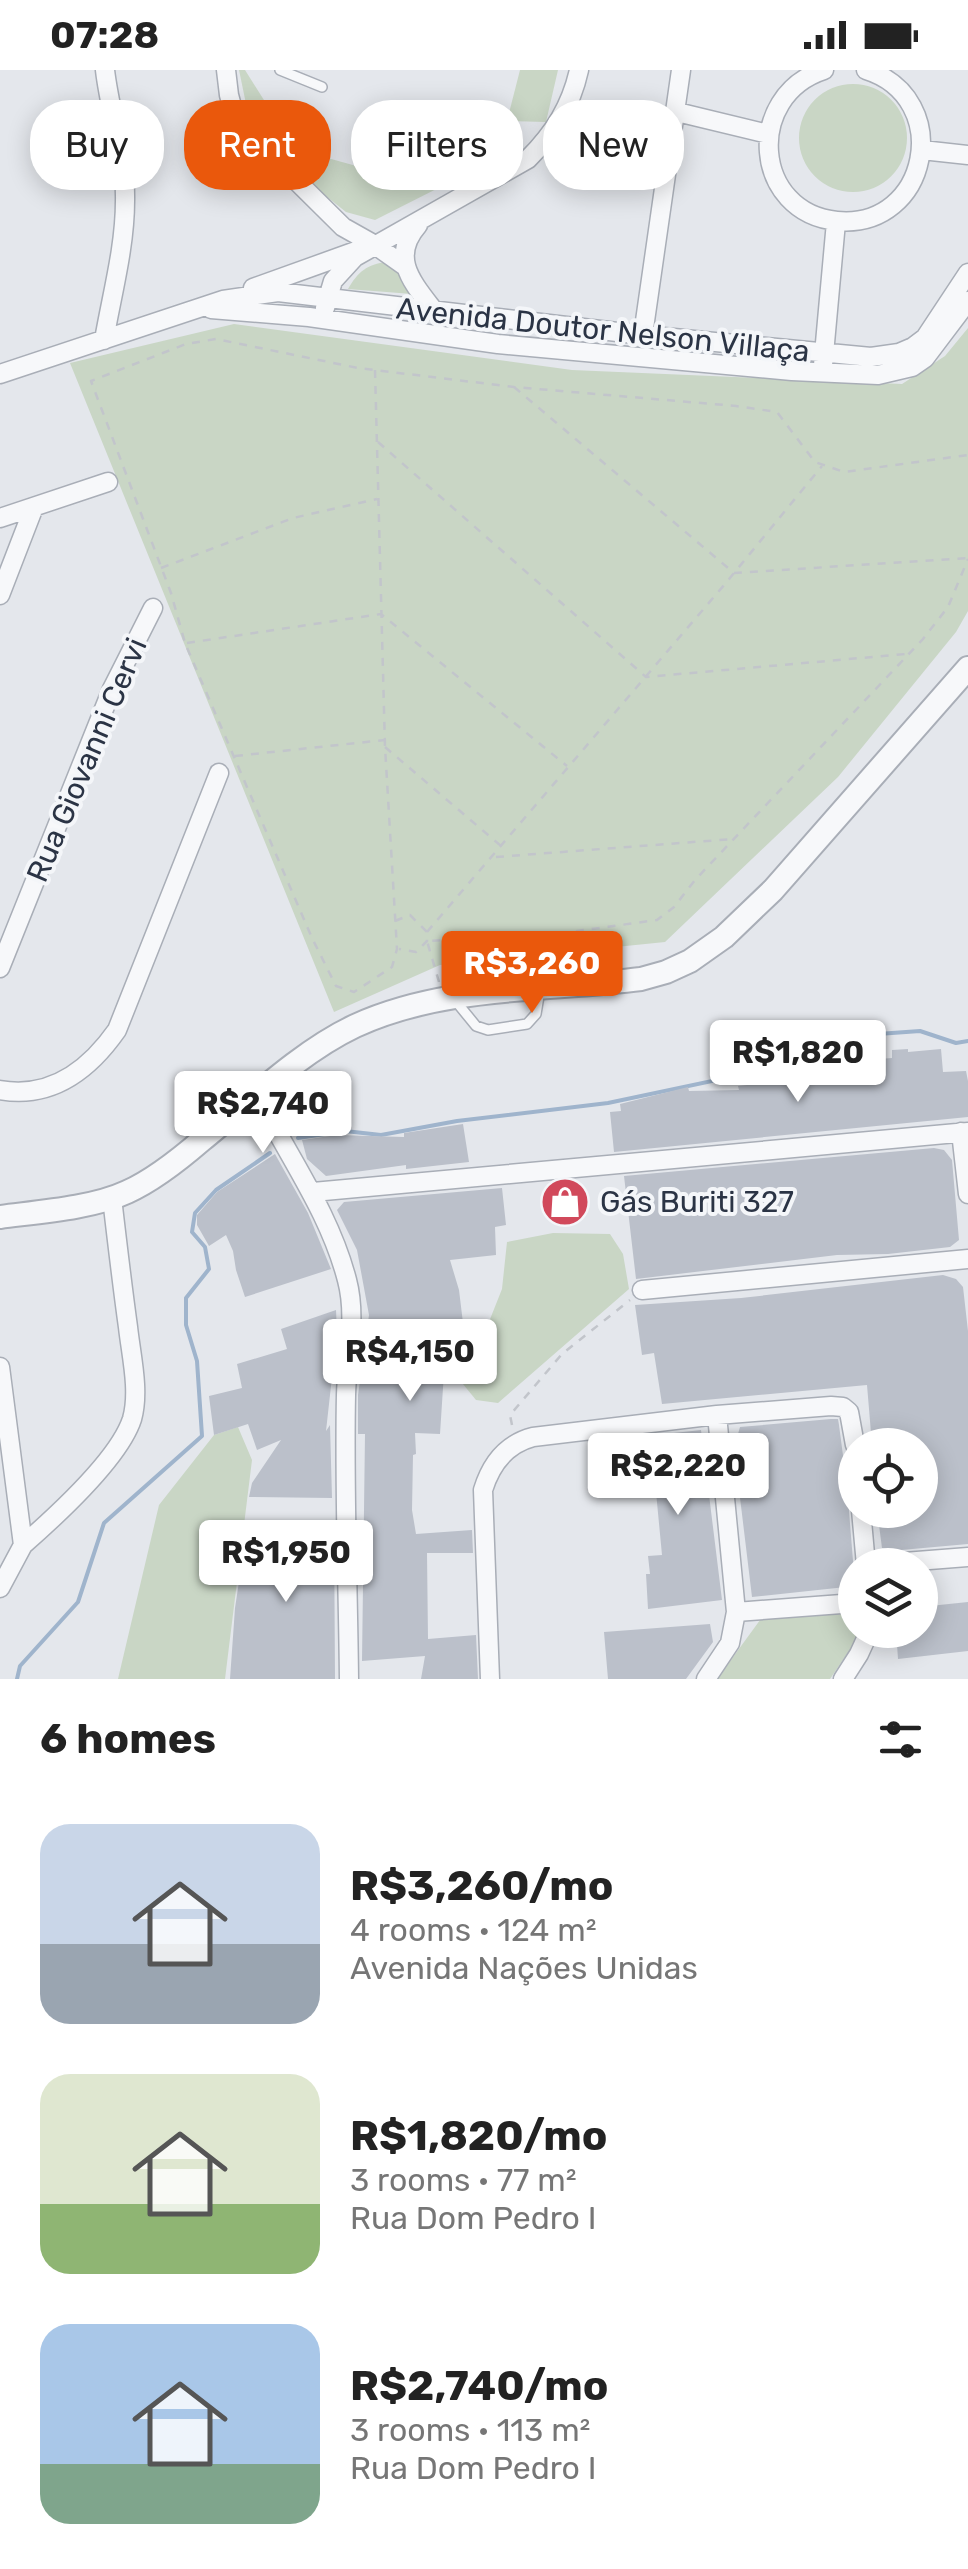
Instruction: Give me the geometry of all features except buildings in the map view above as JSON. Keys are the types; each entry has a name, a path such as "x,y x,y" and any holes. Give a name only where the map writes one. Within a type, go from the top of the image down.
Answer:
{"street":[{"path":"104,340 125,199 105,70"},
{"path":"226,70 229,95 239,122 342,228 406,267 435,312"},
{"path":"326,319 327,297 345,265 528,159 563,116 579,70"},
{"path":"677,100 681,70"},
{"path":"824,70 809,75 789,90 775,110 768,134 768,159 777,182 792,201 813,215 836,222 861,220 884,211 903,195 916,174 922,150 920,127 912,106 898,88 866,70"},
{"path":"684,114 768,134"},
{"path":"922,150 968,154"},
{"path":"643,336 665,190"},
{"path":"406,267 405,244 422,221"},
{"path":"823,364 836,222"},
{"path":"342,228 346,254"},
{"path":"223,300 375,245"},
{"path":"299,316 278,292 318,264"},
{"name":"Avenida Doutor Nelson Villaça","path":"200,309 326,319 498,344 823,364 887,356 913,347 937,323 968,273"},
{"name":"Avenida Doutor Nelson Villaça","path":"0,374 223,300 278,292 643,336 745,344 878,375 912,367 925,358 968,301"},
{"path":"0,518 108,482"},
{"path":"0,595 34,507"},
{"name":"Rua Giovanni Cervi","path":"0,968 112,689 153,608"},
{"path":"0,1217 112,1198 131,1191 166,1168 326,1041 378,1016 448,997 641,979 690,961 724,937 773,890 968,668"},
{"path":"0,1090 33,1091 60,1082 85,1068 108,1042 218,773"},
{"path":"257,1094 290,1158 313,1192 338,1248 348,1284 352,1317 346,1390 349,1679"},
{"path":"313,1192 965,1132 968,1194"},
{"path":"0,1588 23,1545 104,1462 123,1439 132,1417 132,1362 112,1198"},
{"path":"642,1290 968,1258"},
{"path":"0,1367 23,1545"},
{"path":"490,1679 483,1490 494,1464 511,1446 534,1436 831,1406 849,1412 853,1428"},
{"path":"706,1679 726,1650 736,1612 718,1416"},
{"path":"938,1559 968,1557"},
{"path":"736,1612 838,1605"},
{"path":"843,1679 862,1648"}],"lane":[{"path":"280,70 322,87"},
{"path":"448,997 476,1026 488,1030 527,1024 536,1014 540,990"}],"path":[{"path":"375,370 384,747 397,949 392,967 354,992 336,986 233,756 185,644 91,381 186,344 216,339 375,370 777,412 815,462 844,472 968,456"},
{"path":"397,949 416,952 427,941 548,935 658,920 909,654 948,607 968,558 734,573 514,386"},
{"path":"377,442 646,676 909,654"},
{"path":"448,997 427,932 734,573 822,464"},
{"path":"161,568 294,518 378,499"},
{"path":"185,644 381,614 569,768"},
{"path":"233,756 384,740"},
{"path":"384,747 502,847"},
{"path":"493,857 734,840"},
{"path":"396,921 410,915 427,932"},
{"path":"511,1446 510,1415 529,1391 562,1354 642,1290"}],"green space":[{"path":"239,70 245,70 264,100 245,100"},
{"path":"520,70 558,70 551,100 543,100 543,122 523,121 523,100 512,100"},
{"path":"853,84 874,88 891,100 903,117 907,138 903,159 891,176 874,188 853,192 832,188 815,176 803,159 799,138 803,117 815,100 832,88"},
{"path":"331,159 351,164 351,190 434,190 375,220 346,212 318,190 331,190"},
{"path":"387,262 399,267 412,294 348,289 364,270"},
{"path":"234,324 572,370 902,384 945,356 968,328 968,611 956,632 838,777 665,942 440,965 334,1012 70,363"},
{"path":"553,1233 610,1234 623,1254 629,1289 498,1403 476,1400 458,1378 479,1347 502,1289 507,1242"},
{"path":"238,1427 252,1460 225,1679 118,1679 159,1505 214,1435"},
{"path":"838,1614 838,1648 851,1648 830,1679 717,1679 763,1616"}],"waterway":[{"path":"298,1138 345,1131 381,1135 457,1121 608,1103 830,1056 878,1034 920,1031 956,1043 968,1041"},
{"path":"17,1679 20,1666 78,1602 104,1523 202,1436 197,1361 186,1325 186,1298 209,1269 205,1247 192,1232 195,1213 216,1190 270,1153"}],"place":[{"name":"Gás Buriti 327","path":"565,1202"}]}
